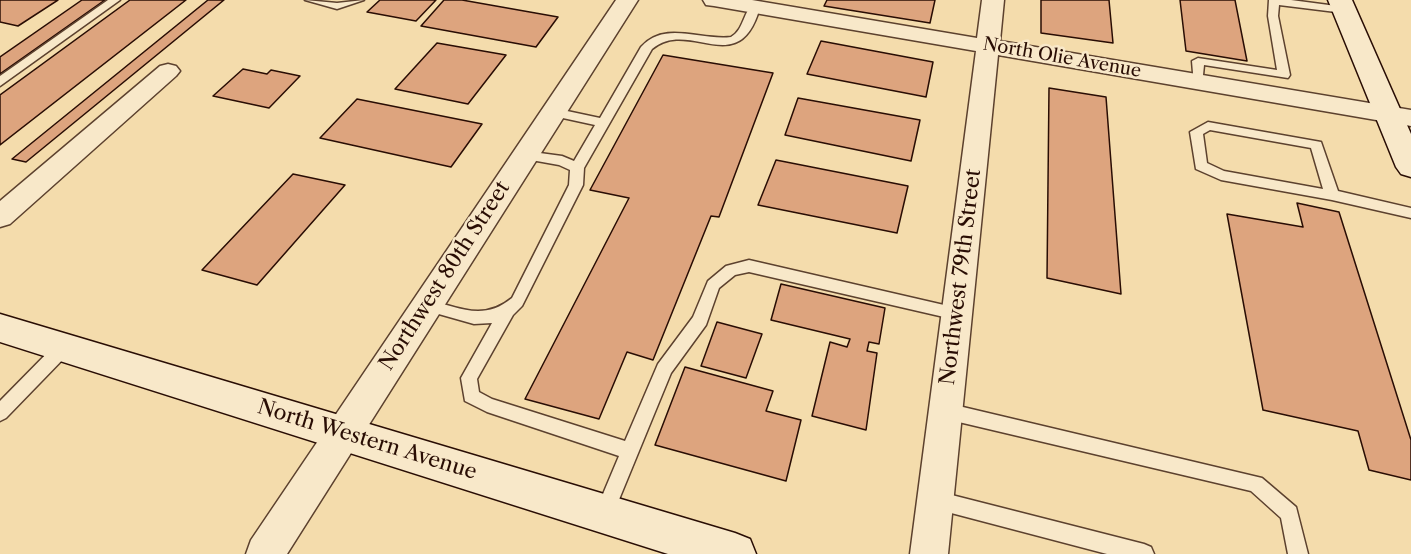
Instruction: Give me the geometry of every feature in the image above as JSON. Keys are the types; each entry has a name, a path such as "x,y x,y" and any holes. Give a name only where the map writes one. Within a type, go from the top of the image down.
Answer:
{"main road":[{"path":"1342,5 1399,116 1411,167"},
{"name":"North Western Avenue","path":"0,328 735,554"}],"street":[{"name":"Northwest 80th Street","path":"265,554 342,432 627,0"},
{"name":"North Olie Avenue","path":"714,0 1399,116"},
{"name":"Northwest 79th Street","path":"929,554 993,0"},
{"path":"0,217 168,71"}],"lane":[{"path":"0,82 114,0"},
{"path":"310,0 337,6 359,0"},
{"path":"1289,97 1274,16 1274,1 1342,5"},
{"path":"630,451 487,405 471,396 470,378 505,315 517,302 576,185 577,168 647,46 661,37 682,35 727,42 740,38 750,23 755,7"},
{"path":"1198,82 1198,61 1284,75"},
{"path":"553,112 604,123"},
{"path":"1332,195 1316,145 1208,126 1196,132 1201,166 1221,175 1332,195 1411,213"},
{"path":"525,155 562,161 577,168"},
{"path":"604,513 664,369 700,320 713,285 731,270 749,266 957,314"},
{"path":"426,305 483,319 505,315"},
{"path":"0,413 8,394 64,347"},
{"path":"946,411 1256,483 1289,513 1298,554"},
{"path":"936,500 1144,554"}],"building":[{"path":"0,0 58,0 18,26 0,22"},
{"path":"82,0 105,0 0,74 0,57"},
{"path":"130,0 186,0 0,145 0,95"},
{"path":"208,0 224,0 26,162 12,159"},
{"path":"380,0 436,0 416,21 367,12"},
{"path":"444,0 462,0 558,17 536,47 421,26"},
{"path":"827,0 935,0 930,23 824,6"},
{"path":"1041,0 1109,0 1113,43 1041,33"},
{"path":"1180,0 1235,0 1247,61 1186,51"},
{"path":"821,41 933,62 926,97 807,74"},
{"path":"437,43 506,55 468,104 395,89"},
{"path":"663,55 773,73 719,217 711,216 653,360 627,352 599,419 525,399 629,198 590,190"},
{"path":"243,69 267,74 271,70 300,76 269,108 213,96"},
{"path":"1049,88 1106,97 1121,294 1047,278"},
{"path":"798,98 920,120 911,161 785,135"},
{"path":"357,99 482,124 451,167 320,138"},
{"path":"776,160 908,186 897,233 758,205"},
{"path":"293,174 345,185 257,285 202,270"},
{"path":"1297,203 1339,212 1411,440 1411,480 1369,470 1358,431 1263,410 1227,214 1303,227"},
{"path":"781,284 885,308 879,344 869,342 867,351 877,353 866,430 812,416 830,342 847,347 850,339 771,320"},
{"path":"717,322 762,334 746,378 701,366"},
{"path":"685,367 773,391 766,411 801,420 786,481 655,445"}]}
